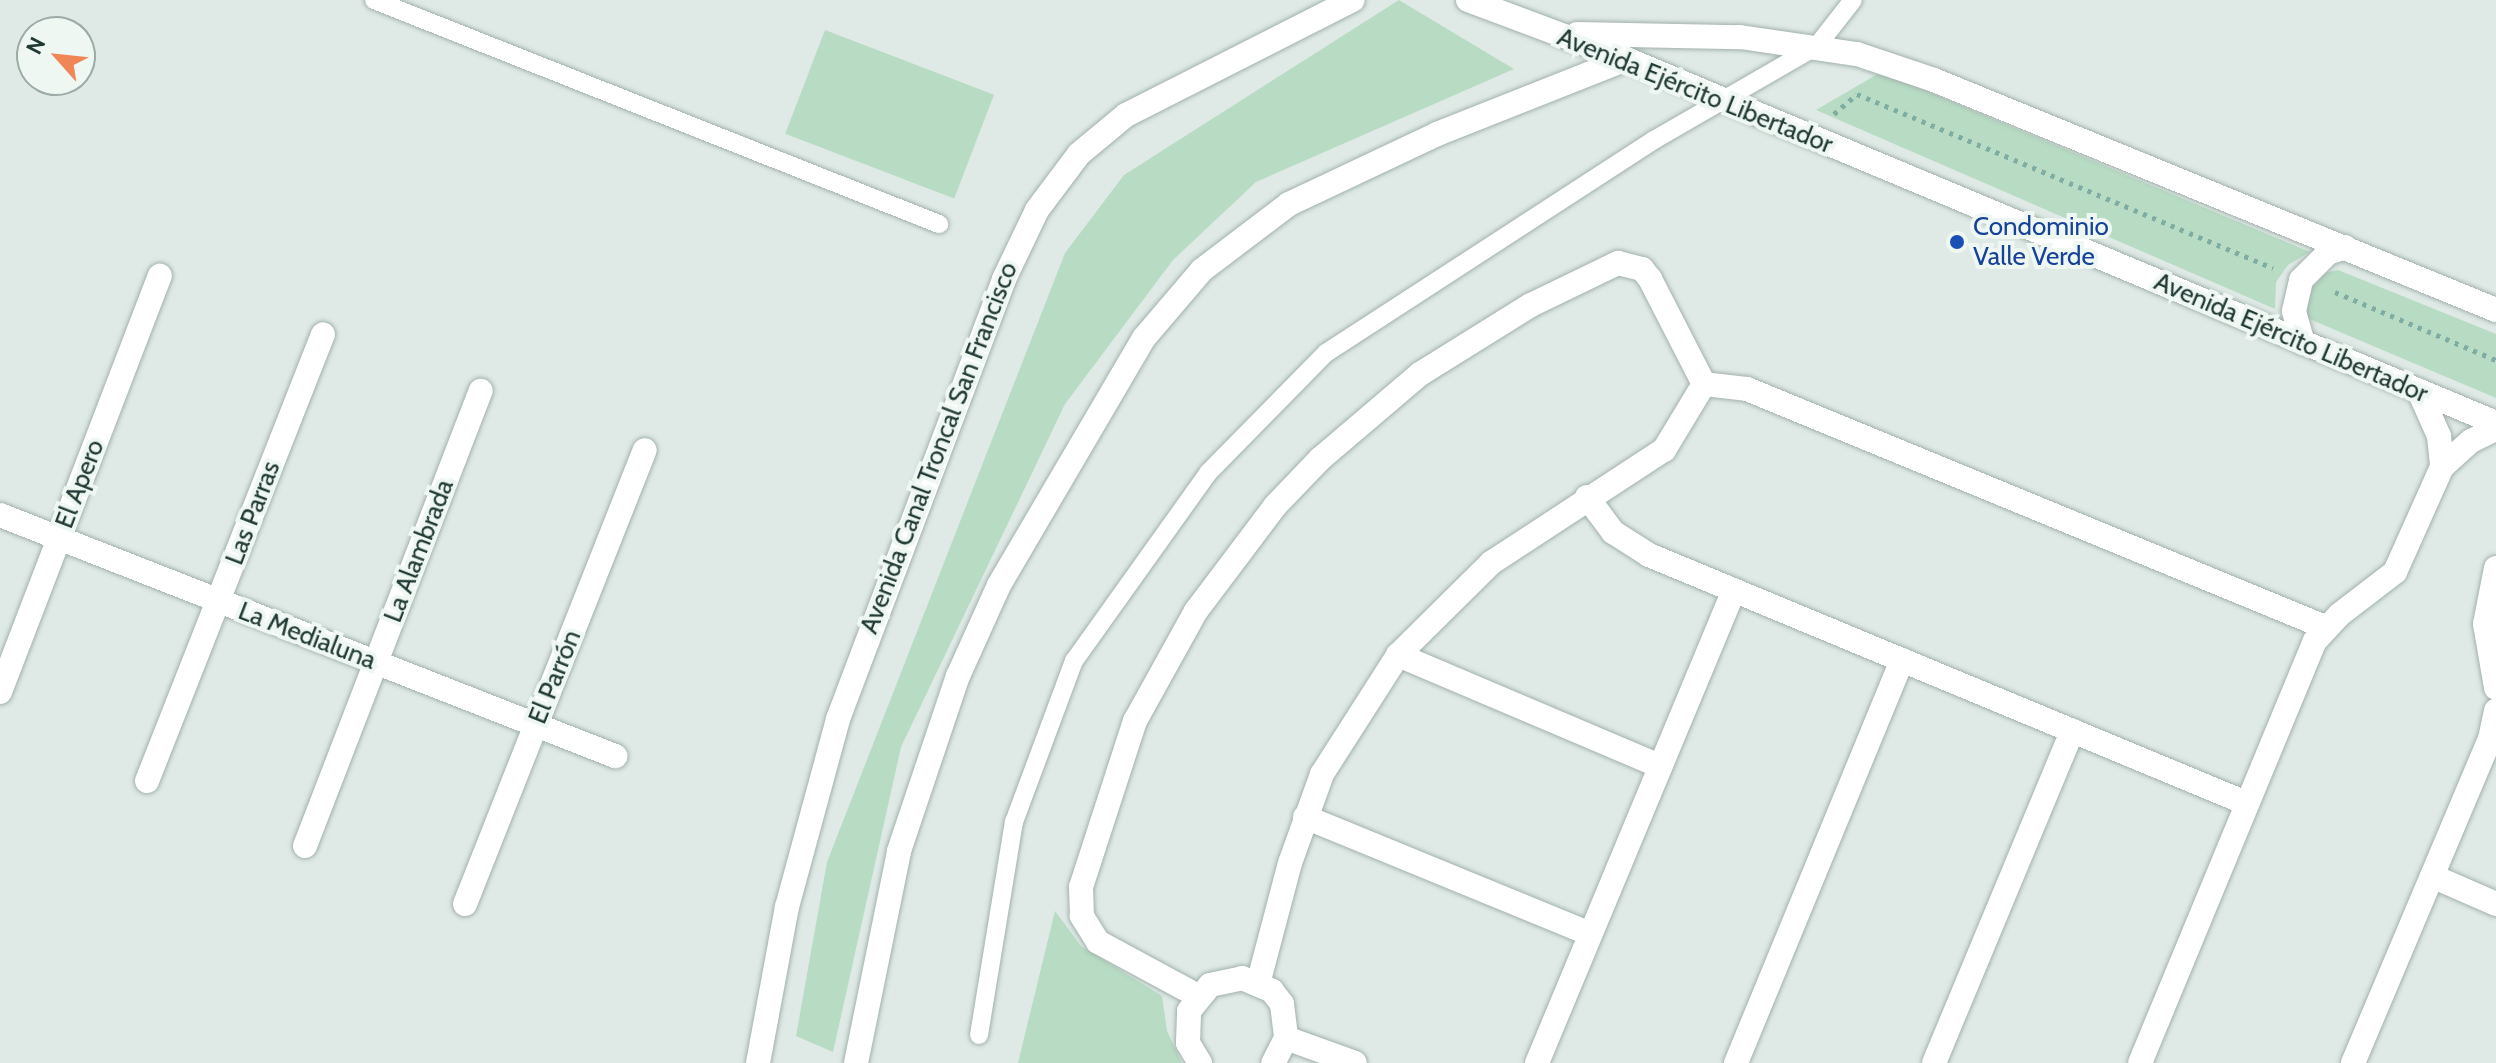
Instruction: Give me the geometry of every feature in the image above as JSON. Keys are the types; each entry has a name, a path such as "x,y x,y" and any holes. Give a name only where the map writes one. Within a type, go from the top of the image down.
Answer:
{"street":[{"name":"Avenida Canal Troncal San Francisco","path":"758,1063 787,907 838,719 1004,279 1037,210 1079,154 1126,115 1353,0"},
{"path":"1468,0 1547,32"},
{"name":"Avenida Ejército Libertador","path":"1547,32 1740,37 1817,46 1934,80 2496,310"},
{"name":"Avenida Ejército Libertador","path":"1547,32 1626,59 2496,423"},
{"path":"856,1063 899,851 958,676 999,585 1144,338 1202,270 1289,204 1437,134 1626,59"},
{"path":"2303,343 2294,311 2301,280 2328,253 2345,247"},
{"path":"1198,996 1098,942 1082,916 1081,887 1112,780 1157,679 1204,600 1275,506 1320,459 1420,374 1531,305 1618,263 1642,269 1650,279 1704,384"},
{"name":"El Apero","path":"0,692 160,276"},
{"name":"Las Parras","path":"147,781 323,334"},
{"path":"1258,984 1305,817 1344,735 1398,655 1491,563 1587,497 1664,450 1704,384"},
{"path":"1704,384 1747,389 2325,627"},
{"name":"La Alambrada","path":"305,846 481,391"},
{"path":"2419,391 2439,436 2442,467"},
{"path":"2140,1063 2307,655 2325,627 2395,572 2442,467 2471,441 2496,429"},
{"name":"El Parrón","path":"465,904 645,450"},
{"path":"1587,497 1601,518 1630,545 2246,803"},
{"name":"La Medialuna","path":"0,515 615,756"},
{"path":"2496,568 2485,624 2496,688"},
{"path":"1537,1063 1734,590"},
{"path":"1398,655 1660,766"},
{"path":"1736,1063 1902,660"},
{"path":"2353,1063 2490,739 2496,711"},
{"path":"1934,1063 2072,731"},
{"path":"1305,817 1590,934"},
{"path":"2432,876 2496,904"},
{"path":"1200,1063 1188,1043 1186,1027 1198,996 1225,978 1258,984 1282,1004 1286,1038 1273,1063"},
{"path":"1286,1038 1355,1063"}],"lane":[{"path":"374,0 939,224"},
{"path":"979,1035 1014,822 1074,661 1208,473 1326,353 1723,99 1817,46 1853,0"}],"path":[{"path":"1808,136 1857,94 2496,360"}],"green space":[{"path":"1399,0 1514,69 1256,182 1173,260 1065,404 901,747 833,1052 796,1036 827,862 1065,253 1124,175"},
{"path":"825,30 994,95 954,198 785,134"},
{"path":"1881,72 2310,252 2288,265 2276,282 2275,309 1816,110"},
{"path":"2338,270 2496,334 2496,398 2307,318 2307,292 2319,274"},
{"path":"1055,911 1081,946 1162,996 1167,1031 1182,1063 1018,1063"}],"place":[{"name":"Condominio Valle Verde","path":"1957,242"}]}
